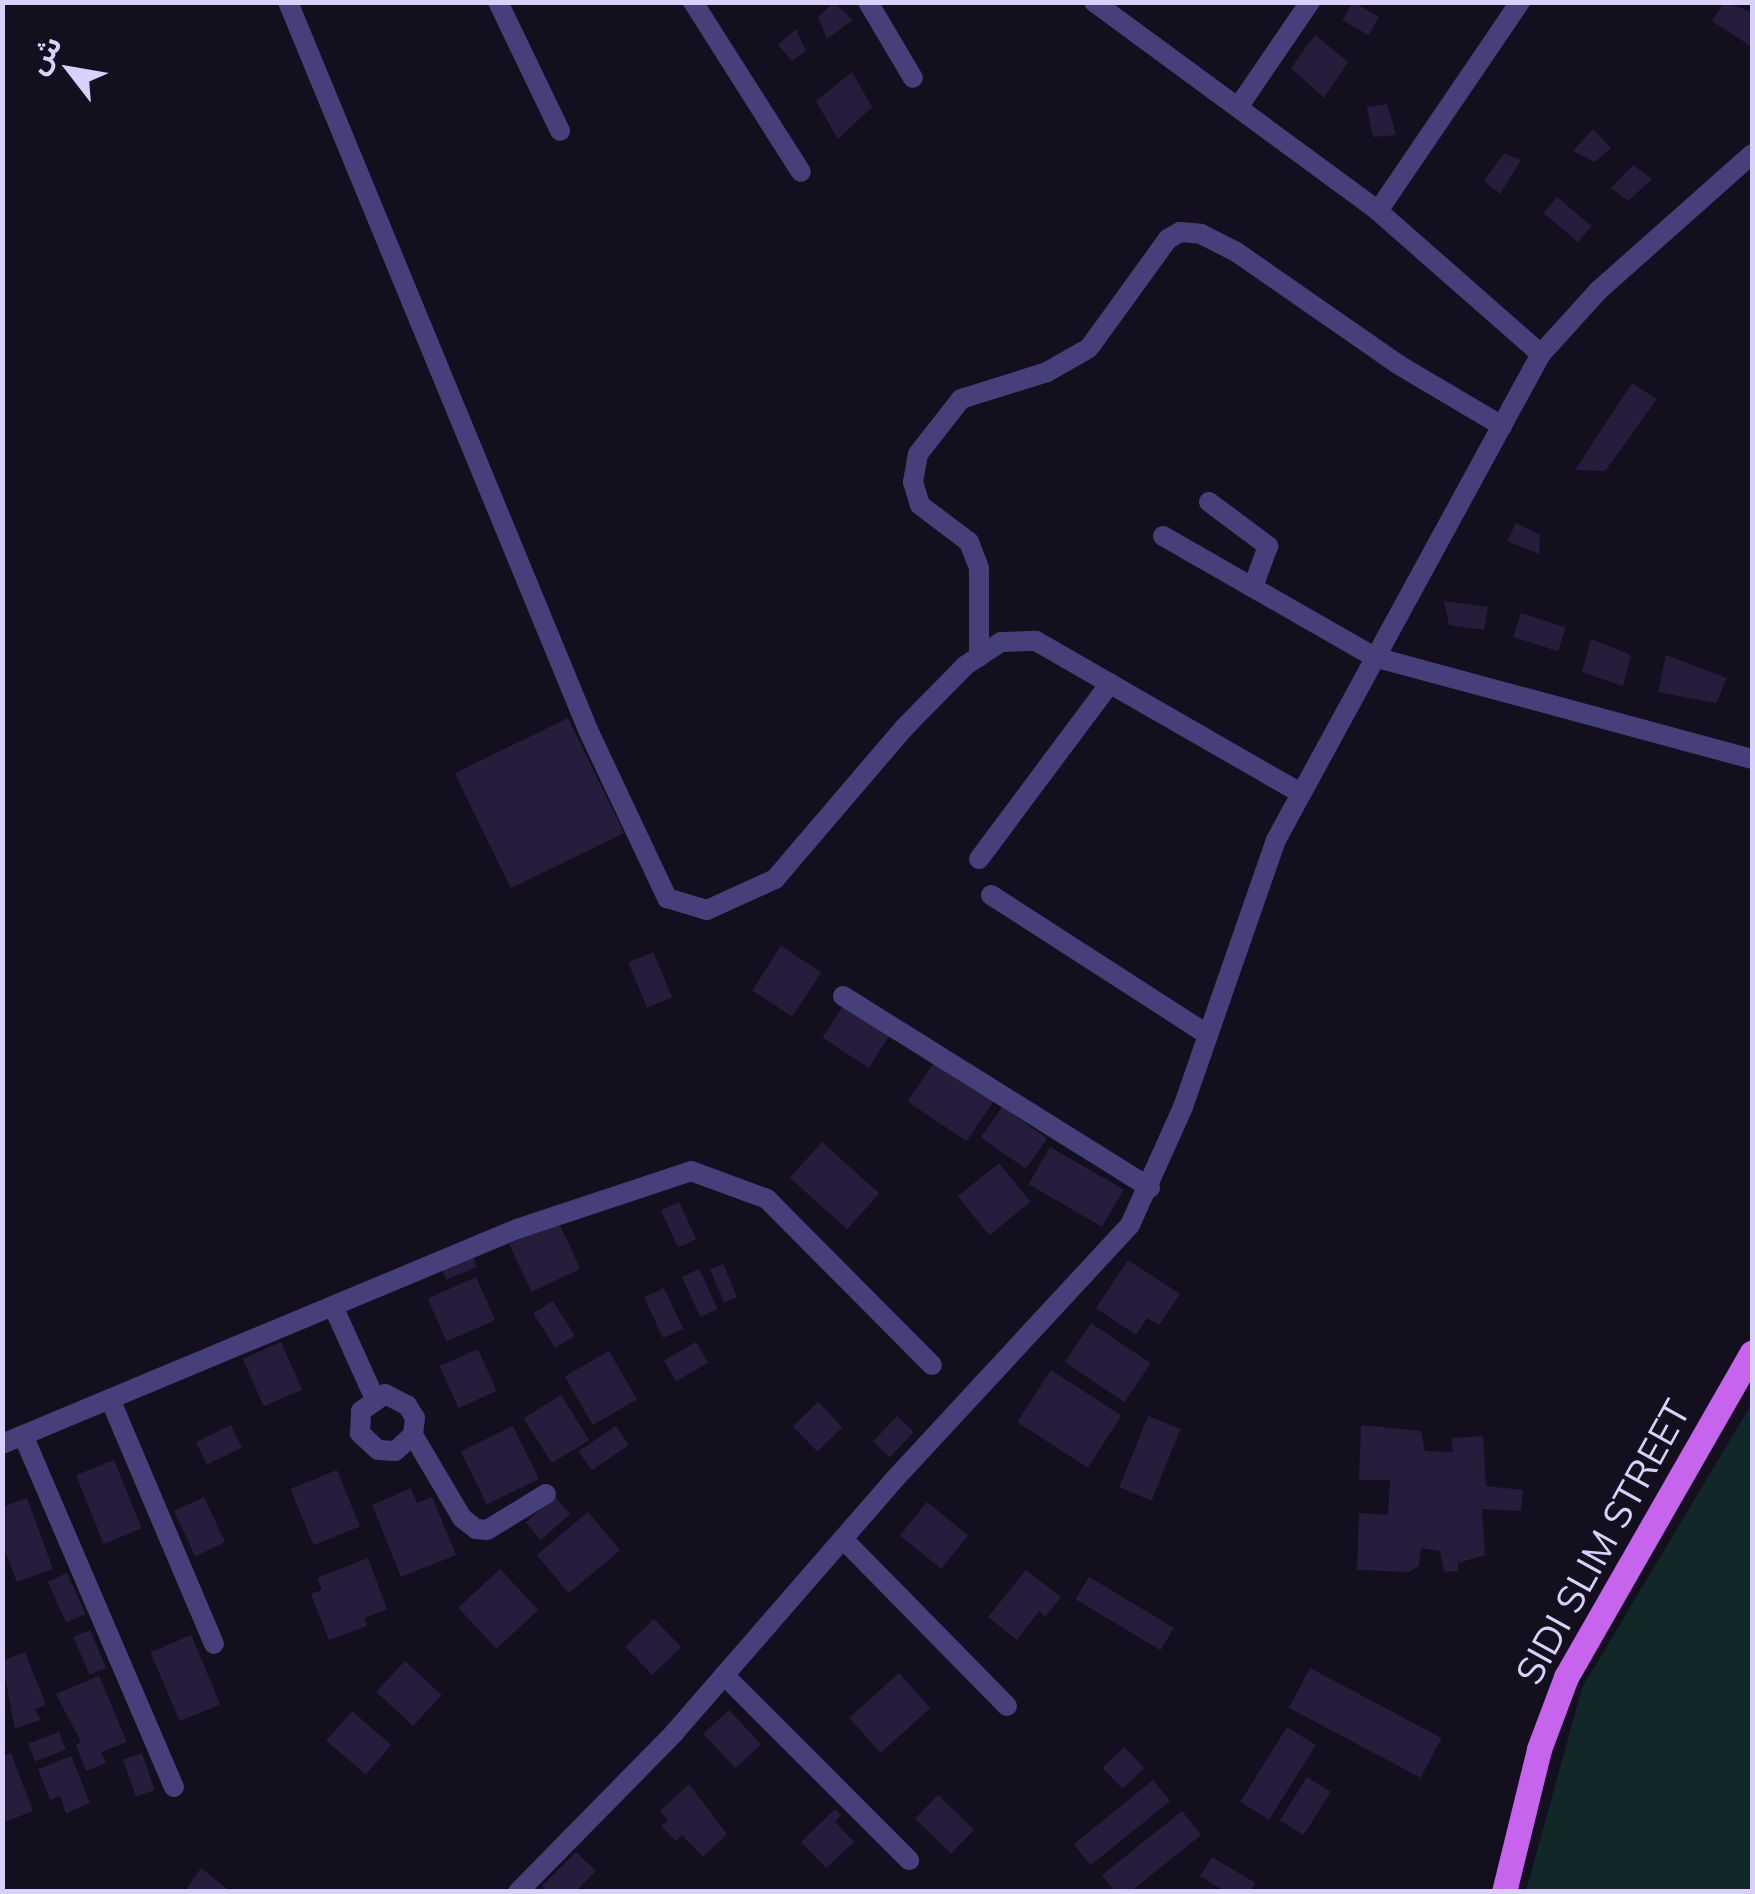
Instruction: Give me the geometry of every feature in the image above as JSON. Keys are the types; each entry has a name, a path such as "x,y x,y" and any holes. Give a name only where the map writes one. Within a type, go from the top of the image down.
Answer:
{"main road":[{"name":"SIDI SLIM STREET","path":"1504,1892 1539,1748 1566,1677 1752,1352"}],"street":[{"path":"288,2 581,712 666,898 707,910 775,879 837,800 979,657 1001,642 1036,641 1300,792"},
{"path":"498,2 560,131"},
{"path":"693,2 801,172"},
{"path":"868,2 913,78"},
{"path":"1239,106 1310,2"},
{"path":"1378,211 1520,2"},
{"path":"1095,3 1378,211 1541,354"},
{"path":"518,1892 724,1675 843,1539 1102,1260 1150,1188 1300,792 1541,354 1586,302 1752,154"},
{"path":"979,657 979,568 968,542 920,505 913,482 918,454 961,399 1047,372 1089,348 1168,239 1180,232 1201,234 1235,251 1400,366 1502,426"},
{"path":"1209,502 1268,546 1253,587"},
{"path":"1163,536 1374,657 1752,759"},
{"path":"979,859 1110,684"},
{"path":"991,895 1208,1036"},
{"path":"844,996 1150,1188"},
{"path":"2,1444 517,1229 692,1171 767,1199 932,1366"},
{"path":"333,1306 374,1397"},
{"path":"413,1435 396,1451 366,1442 359,1416 374,1397 391,1396 407,1405 415,1418 413,1435 462,1518 476,1529 488,1530 546,1494"},
{"path":"110,1399 214,1644"},
{"path":"23,1436 174,1787"},
{"path":"843,1539 1007,1706"},
{"path":"724,1675 908,1860"}],"green space":[{"path":"1752,1403 1752,1891 1526,1891 1582,1688"}],"building":[{"path":"834,2 853,20 827,39 818,17"},
{"path":"1353,2 1379,17 1368,35 1342,20"},
{"path":"1724,2 1752,12 1752,47 1712,21"},
{"path":"796,29 806,51 792,61 778,45"},
{"path":"1315,35 1348,62 1324,98 1291,68"},
{"path":"852,72 872,107 838,139 816,101"},
{"path":"1387,104 1396,135 1373,137 1367,107"},
{"path":"1593,129 1611,148 1595,162 1573,151"},
{"path":"1504,153 1521,160 1500,194 1484,181"},
{"path":"1633,165 1652,179 1628,201 1611,188"},
{"path":"1557,197 1591,226 1578,242 1544,213"},
{"path":"1632,383 1657,399 1605,471 1575,470"},
{"path":"1516,523 1540,535 1539,554 1507,541"},
{"path":"1444,601 1488,607 1484,630 1449,625"},
{"path":"1521,613 1566,628 1558,651 1513,637"},
{"path":"1591,639 1631,655 1623,686 1582,672"},
{"path":"1666,655 1727,678 1716,703 1658,692"},
{"path":"568,718 624,833 511,888 455,773"},
{"path":"781,946 821,972 792,1017 752,990"},
{"path":"653,952 672,997 647,1008 628,963"},
{"path":"847,1000 893,1030 869,1068 822,1038"},
{"path":"935,1061 994,1101 966,1141 908,1102"},
{"path":"1002,1107 1047,1139 1026,1169 981,1137"},
{"path":"822,1142 879,1194 847,1229 790,1178"},
{"path":"1050,1147 1124,1190 1102,1227 1028,1184"},
{"path":"999,1163 1030,1202 989,1235 958,1196"},
{"path":"679,1202 696,1239 678,1248 661,1210"},
{"path":"558,1221 580,1269 531,1292 509,1244"},
{"path":"471,1253 477,1267 446,1280 441,1266"},
{"path":"1128,1260 1180,1294 1159,1325 1147,1318 1136,1335 1096,1308"},
{"path":"723,1264 737,1297 724,1303 710,1269"},
{"path":"699,1269 718,1309 700,1317 682,1277"},
{"path":"476,1277 495,1320 447,1341 428,1299"},
{"path":"664,1288 683,1329 663,1338 644,1297"},
{"path":"553,1301 575,1336 555,1348 533,1313"},
{"path":"1091,1323 1151,1363 1124,1402 1065,1362"},
{"path":"281,1342 302,1390 264,1407 243,1359"},
{"path":"696,1342 708,1363 676,1381 664,1360"},
{"path":"478,1349 497,1391 458,1408 440,1366"},
{"path":"609,1351 637,1399 593,1425 565,1376"},
{"path":"1051,1370 1121,1416 1088,1468 1017,1422"},
{"path":"561,1395 589,1440 552,1463 524,1418"},
{"path":"818,1402 842,1427 817,1451 793,1426"},
{"path":"897,1416 914,1432 890,1457 873,1442"},
{"path":"1148,1416 1180,1429 1152,1501 1119,1487"},
{"path":"231,1425 242,1447 207,1465 196,1442"},
{"path":"1361,1425 1421,1431 1425,1451 1453,1452 1451,1438 1483,1436 1486,1486 1523,1490 1521,1511 1482,1509 1485,1555 1458,1563 1458,1571 1444,1572 1440,1551 1421,1548 1419,1566 1409,1572 1357,1570 1359,1513 1388,1515 1390,1480 1359,1480"},
{"path":"513,1426 539,1479 487,1504 461,1451"},
{"path":"616,1426 629,1445 592,1470 579,1451"},
{"path":"114,1460 142,1529 104,1544 76,1475"},
{"path":"337,1470 360,1527 313,1545 291,1489"},
{"path":"411,1488 417,1503 432,1497 456,1555 401,1577 372,1505"},
{"path":"204,1497 225,1542 195,1556 174,1511"},
{"path":"555,1497 570,1514 541,1540 526,1523"},
{"path":"27,1498 53,1569 17,1582 2,1544 2,1507"},
{"path":"927,1502 968,1535 941,1569 900,1535"},
{"path":"588,1512 620,1550 569,1593 537,1555"},
{"path":"368,1558 387,1609 364,1618 367,1626 329,1640 311,1594 322,1590 317,1578"},
{"path":"500,1569 538,1610 497,1649 458,1608"},
{"path":"1026,1570 1061,1597 1045,1617 1039,1611 1017,1640 988,1617"},
{"path":"67,1573 85,1614 66,1623 48,1582"},
{"path":"1089,1577 1174,1628 1160,1650 1076,1599"},
{"path":"654,1619 681,1647 652,1675 625,1647"},
{"path":"90,1630 106,1668 89,1675 73,1637"},
{"path":"191,1635 220,1704 180,1721 150,1652"},
{"path":"25,1652 46,1705 35,1709 40,1720 15,1729 2,1661"},
{"path":"405,1661 442,1695 413,1726 376,1692"},
{"path":"1310,1668 1442,1738 1420,1778 1289,1708"},
{"path":"899,1673 930,1708 881,1753 849,1718"},
{"path":"99,1676 127,1742 101,1752 106,1763 86,1771 76,1745 81,1742 56,1694"},
{"path":"729,1710 761,1744 735,1768 703,1734"},
{"path":"352,1711 391,1745 366,1775 326,1740"},
{"path":"1287,1727 1316,1745 1269,1820 1240,1802"},
{"path":"59,1732 66,1750 35,1762 28,1744"},
{"path":"1124,1747 1144,1768 1123,1789 1102,1768"},
{"path":"11,1753 33,1811 2,1823 2,1756"},
{"path":"142,1753 155,1790 136,1796 123,1760"},
{"path":"71,1756 90,1803 66,1813 60,1796 50,1800 38,1769"},
{"path":"1307,1777 1331,1792 1304,1835 1280,1820"},
{"path":"1153,1780 1170,1801 1091,1865 1074,1844"},
{"path":"689,1784 727,1834 703,1857 682,1835 676,1841 661,1826 668,1820 660,1811"},
{"path":"938,1795 974,1830 951,1853 915,1819"},
{"path":"835,1809 841,1815 835,1822 854,1842 826,1868 801,1842"},
{"path":"1182,1811 1201,1835 1130,1892 1115,1892 1102,1875"},
{"path":"576,1852 596,1871 575,1892 548,1892 542,1886"},
{"path":"1212,1857 1255,1883 1250,1892 1226,1892 1200,1876"},
{"path":"201,1868 231,1892 184,1892"}]}
